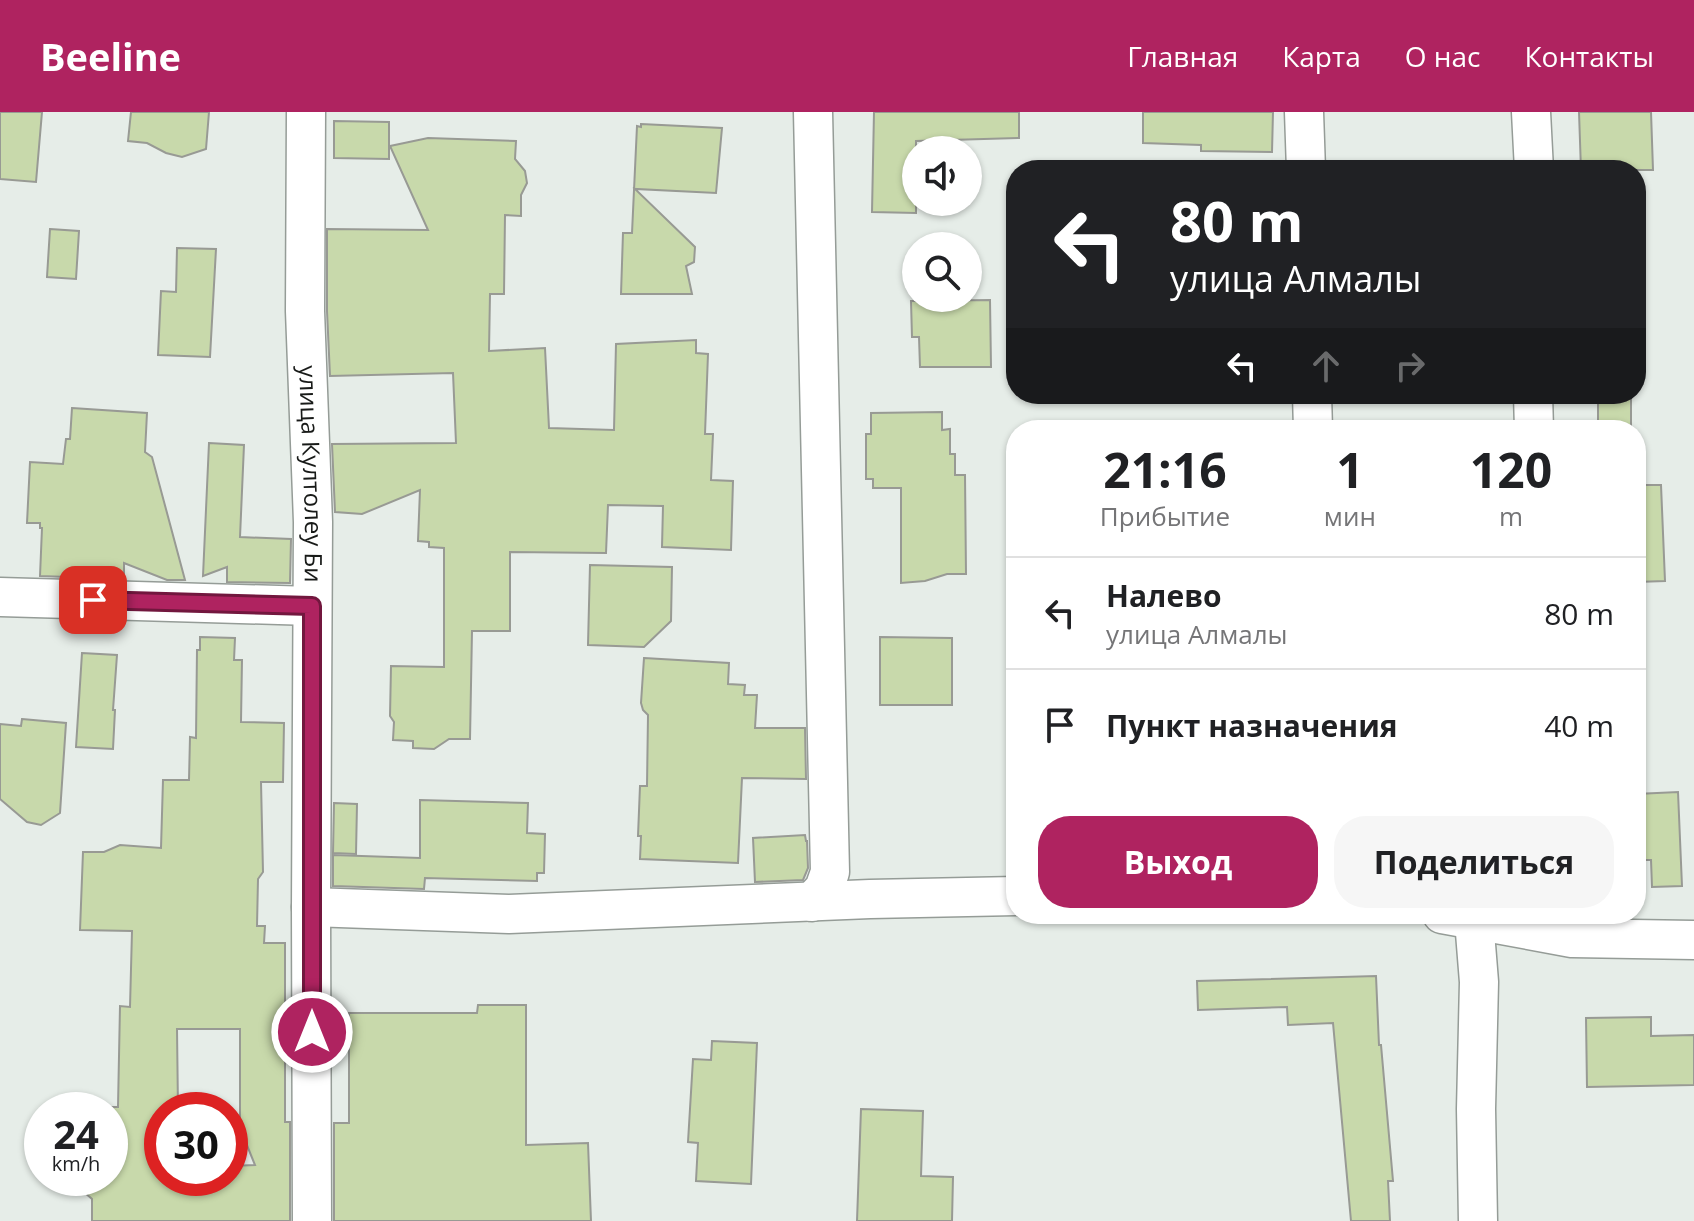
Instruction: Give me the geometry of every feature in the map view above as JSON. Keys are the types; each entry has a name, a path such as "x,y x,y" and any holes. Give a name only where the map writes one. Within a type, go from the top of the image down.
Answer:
{"street":[{"name":"улица Култолеу Би","path":"306,112 305,311 313,522 312,1221"},
{"path":"812,902 824,889 830,872 813,112"},
{"path":"1304,112 1306,160"},
{"path":"1531,112 1533,160"},
{"path":"0,597 312,606"},
{"path":"311,907 509,914 1006,896"},
{"path":"1460,924 1479,982 1476,1109 1478,1221"},
{"path":"1546,924 1694,940"}],"building":[{"path":"0,112 42,112 36,182 0,179"},
{"path":"131,112 209,112 206,149 182,157 147,143 128,141"},
{"path":"874,112 1019,112 1019,138 902,136 902,213 872,212"},
{"path":"1143,112 1273,112 1272,152 1201,151 1201,145 1143,143"},
{"path":"1579,112 1651,112 1653,170 1646,170 1646,160 1581,160"},
{"path":"334,121 389,122 389,159 334,158"},
{"path":"641,124 722,128 716,193 635,189 695,247 694,262 686,266 692,294 621,294 623,233 632,233 637,126 641,127"},
{"path":"428,138 516,141 515,159 525,171 527,183 521,195 521,216 505,215 504,294 490,294 489,351 545,348 549,428 614,430 616,344 696,340 696,353 708,354 705,434 713,434 711,480 733,481 731,550 662,547 663,506 608,505 606,553 510,552 510,631 472,631 470,739 449,739 434,749 413,748 413,741 393,740 391,666 444,667 444,548 429,547 429,542 418,541 420,490 362,514 335,512 332,444 456,443 453,373 330,376 327,311 327,229 428,230 390,146"},
{"path":"50,229 79,231 76,279 47,277"},
{"path":"177,248 216,249 210,357 158,355 161,291 176,292"},
{"path":"982,300 990,300 991,367 920,367 919,337 912,337 911,312 982,312"},
{"path":"1598,404 1631,404 1631,420 1598,420"},
{"path":"72,408 147,413 145,452 152,457 185,580 167,580 124,563 124,579 40,576 42,528 40,523 27,523 30,462 63,464 66,439 70,439"},
{"path":"942,412 942,430 950,429 950,454 955,454 955,475 965,475 966,574 947,574 925,581 901,583 901,488 873,488 873,479 866,479 866,434 871,434 871,413"},
{"path":"209,443 244,445 240,537 291,539 290,583 227,582 227,567 203,576"},
{"path":"1646,485 1661,485 1665,581 1646,582"},
{"path":"590,565 672,567 671,621 644,647 588,645"},
{"path":"200,637 235,638 234,660 242,660 241,722 284,723 283,782 261,782 263,872 258,879 257,926 265,926 264,943 285,943 285,1122 290,1122 290,1221 92,1221 92,1199 89,1196 128,1196 128,1092 118,1092 120,1006 130,1007 132,931 80,930 83,852 104,852 120,845 161,848 163,780 189,780 190,737 196,738 197,650 200,650"},
{"path":"880,637 952,638 952,705 880,705"},
{"path":"82,653 117,655 113,749 76,747"},
{"path":"644,658 729,663 728,684 745,685 744,695 757,695 755,728 805,728 806,779 742,778 738,863 640,859 640,786 647,786 648,715 641,703"},
{"path":"22,719 66,723 60,813 41,825 27,822 0,799 0,724 21,726"},
{"path":"1678,792 1682,886 1652,887 1651,860 1646,860 1646,794"},
{"path":"420,800 528,803 527,833 545,834 544,873 537,873 537,881 425,878 424,889 333,886 333,855 420,858"},
{"path":"334,803 357,804 356,854 333,853"},
{"path":"805,835 808,868 803,880 755,882 753,838"},
{"path":"1376,976 1379,1045 1393,1181 1388,1181 1390,1221 1351,1221 1333,1023 1288,1025 1287,1007 1198,1010 1197,981"},
{"path":"478,1005 526,1005 526,1145 588,1143 591,1221 334,1221 334,1123 349,1123 349,1013 477,1013"},
{"path":"1651,1017 1651,1036 1694,1035 1694,1085 1587,1087 1586,1018"},
{"path":"712,1041 757,1043 751,1184 696,1181 698,1143 688,1142 693,1059 711,1060"},
{"path":"861,1109 923,1111 921,1176 953,1177 952,1221 857,1221"}],"route":[{"path":"93,600 312,606 312,1032"}]}
